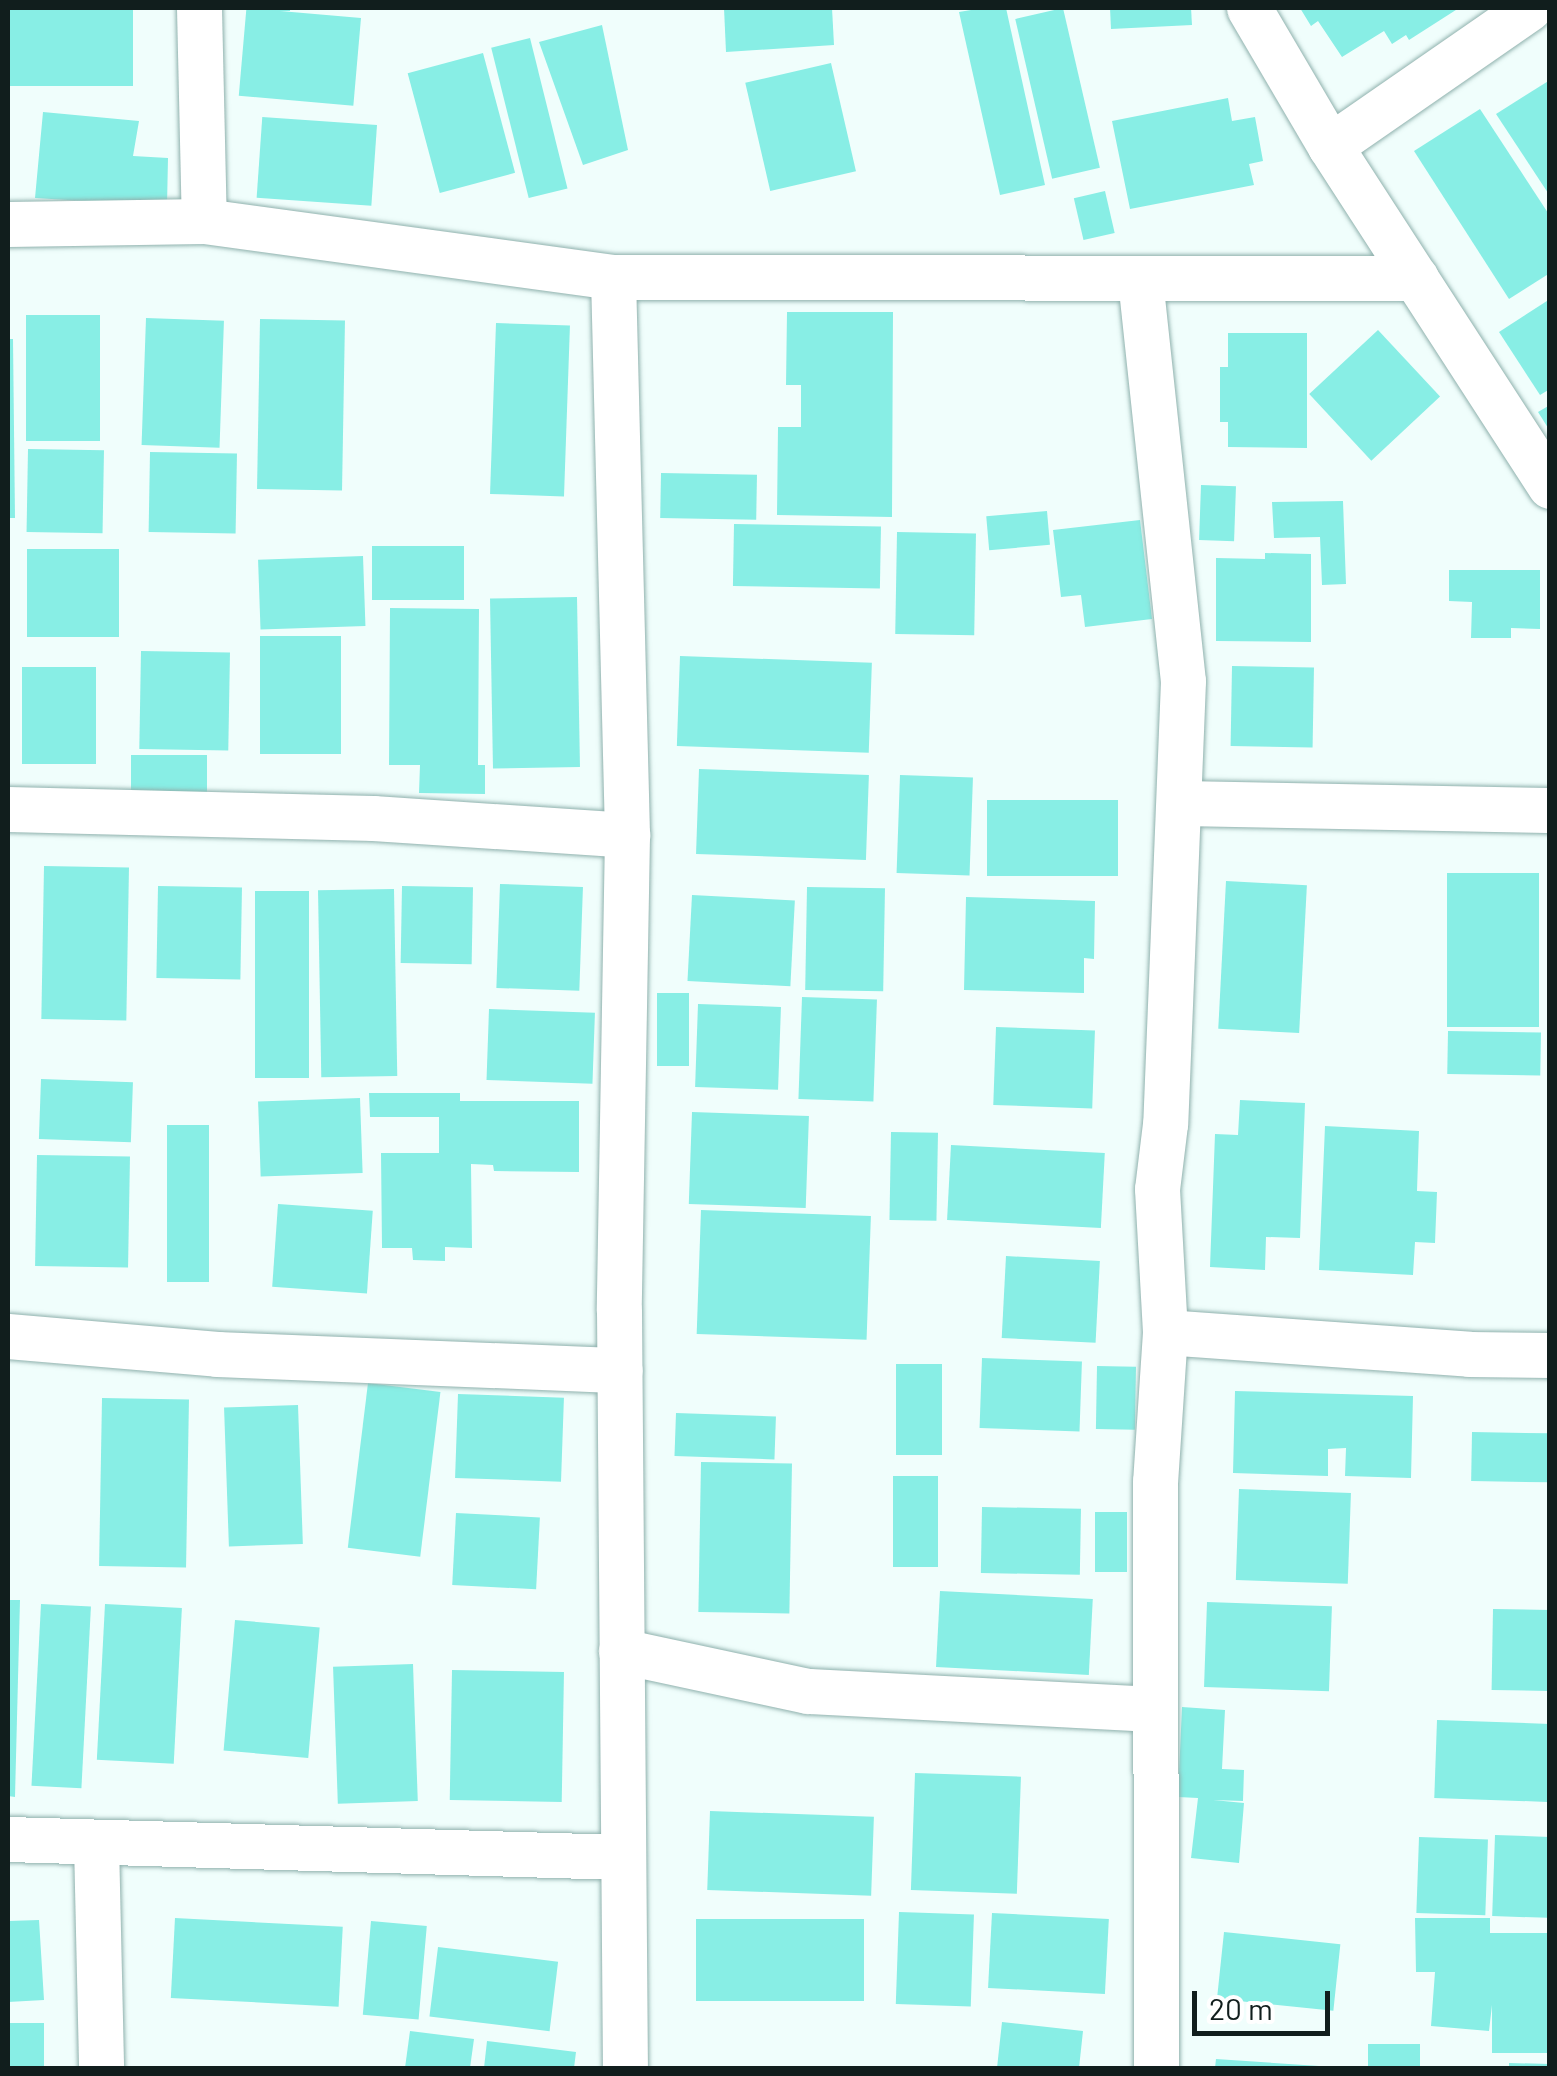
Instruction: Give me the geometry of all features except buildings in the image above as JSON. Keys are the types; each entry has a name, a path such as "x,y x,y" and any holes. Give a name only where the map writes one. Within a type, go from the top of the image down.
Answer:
{"street":[{"path":"198,8 204,221"},
{"path":"1249,8 1330,146 1550,486"},
{"path":"1330,146 1530,8"},
{"path":"8,224 204,221 613,277 1416,278"},
{"path":"613,277 626,834 620,1370 625,2068"},
{"path":"1140,279 1183,682 1165,1124 1156,1189 1165,1332 1155,1481 1156,2068"},
{"path":"1179,803 1550,810"},
{"path":"8,809 373,818 626,834"},
{"path":"1165,1332 1468,1354 1550,1355"},
{"path":"8,1336 217,1354 620,1370"},
{"path":"621,1651 808,1690 1155,1709"},
{"path":"8,1839 622,1857"},
{"path":"96,1843 102,2068"}]}
